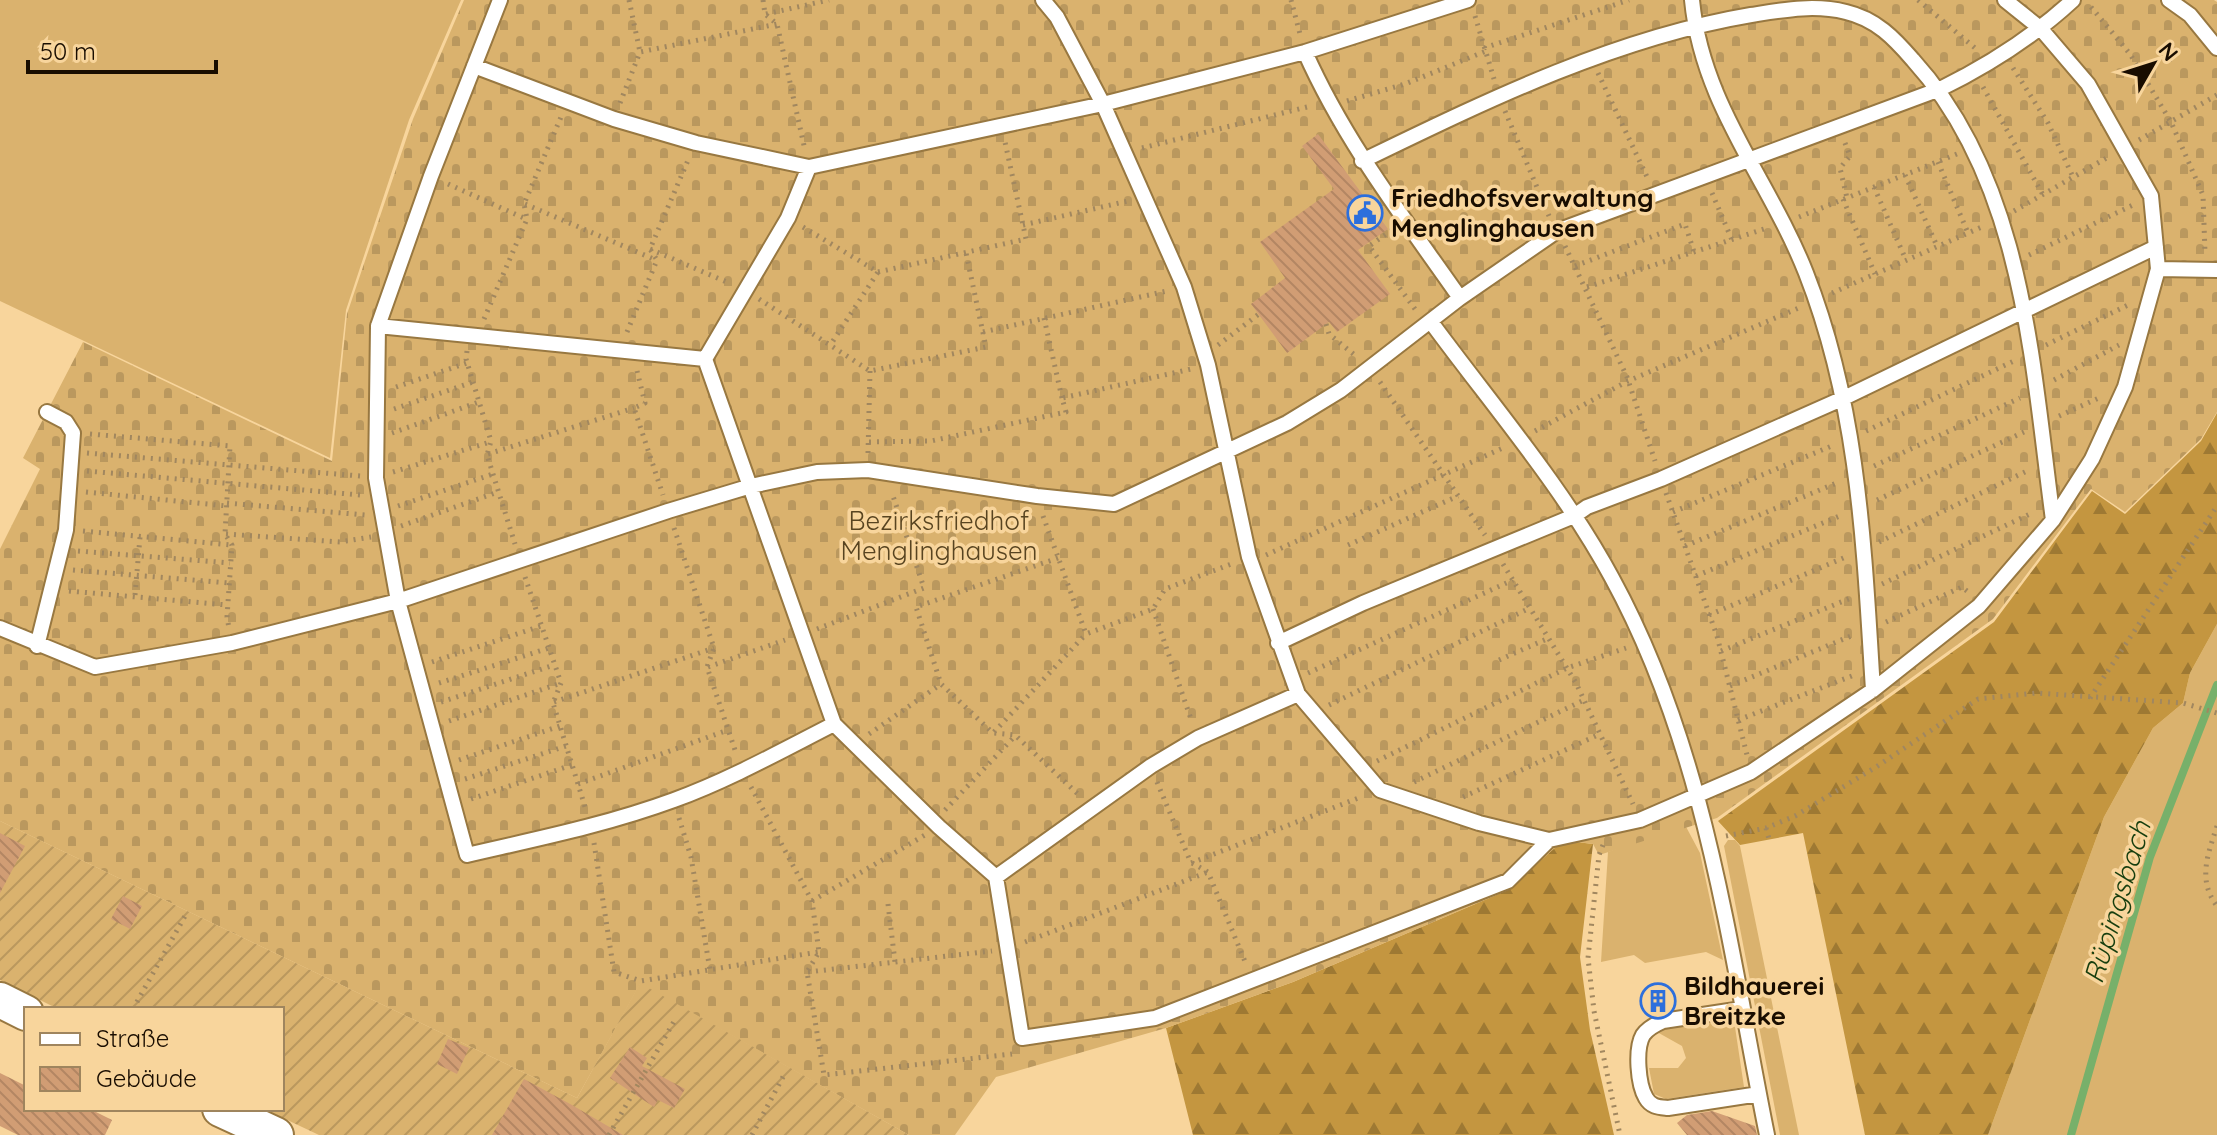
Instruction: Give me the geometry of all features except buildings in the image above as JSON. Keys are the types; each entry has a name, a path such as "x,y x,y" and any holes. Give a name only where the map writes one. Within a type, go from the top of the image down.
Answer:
{"street":[{"path":"0,1000 24,1012"},
{"path":"224,1111 276,1135"}],"lane":[{"path":"500,0 431,176 378,326 376,438 383,518 398,601 467,855 591,826 674,800 742,772 834,724"},
{"path":"1043,0 1057,17 1103,104 1184,287 1206,360 1250,560 1295,687 1313,713 1386,792 1549,840 1640,820 1751,772 1873,690 1982,603 2092,459 2125,387 2158,269 2151,196 2088,84 2041,29 2005,0"},
{"path":"1692,0 1694,25 1717,100 1806,271 1846,397 1867,592 1873,690"},
{"path":"0,628 37,646 95,667 232,643 398,601 668,511 751,486 817,472 868,470 1037,496 1114,504 1287,423 1371,369 1460,298 1557,231 1940,89 1975,72 2041,29 2073,0"},
{"path":"2169,0 2190,15 2217,48"},
{"path":"474,66 614,119 696,143 809,167 1103,104 1471,6"},
{"path":"1362,161 1499,95 1694,25 1800,7 1847,12 1885,29 1940,89 1975,153 2001,218 2023,311 2052,512"},
{"path":"1305,52 1328,104 1362,161 1460,298"},
{"path":"705,359 788,218 809,167"},
{"path":"1278,643 1846,397 2156,247"},
{"path":"2158,269 2211,271"},
{"path":"1429,324 1574,516 1612,577 1644,642 1699,795 1767,1135"},
{"path":"378,326 620,348 705,359"},
{"path":"705,359 834,724 936,824 996,877 1022,1038 1155,1018 1508,881 1549,840"},
{"path":"37,646 66,530 73,433 66,422 47,412"},
{"path":"996,877 1151,766 1295,687"},
{"path":"1742,1009 1663,1021 1652,1026 1643,1036 1638,1052 1645,1097 1655,1106 1668,1108 1759,1094"}],"path":[{"path":"614,119 640,52 629,0"},
{"path":"763,0 765,14 777,24 809,167"},
{"path":"765,14 829,0"},
{"path":"1291,0 1305,52"},
{"path":"1125,152 1405,84 1485,50 1629,0"},
{"path":"1918,0 1989,63"},
{"path":"2085,0 2130,54 2171,122 2203,195 2211,271"},
{"path":"1471,6 1527,170 1628,381 1721,651 1751,772"},
{"path":"640,52 777,24"},
{"path":"2004,53 2048,123 2073,177"},
{"path":"1592,61 1656,195"},
{"path":"1975,72 2043,195"},
{"path":"993,733 1086,634 1153,609 1165,589 1250,560 1444,475 1519,441 1628,381 2001,218 2217,95"},
{"path":"567,102 524,204 527,219 473,334 467,363 491,441 487,455 561,683 553,703 591,826 614,972 641,981 819,952"},
{"path":"788,218 878,272 1026,239 1001,125"},
{"path":"1840,126 1850,156 1840,168 1845,198 1875,274"},
{"path":"650,249 696,143"},
{"path":"1938,162 1968,233"},
{"path":"1905,175 1937,246"},
{"path":"431,176 527,219"},
{"path":"1706,177 1732,240"},
{"path":"1874,187 1906,260"},
{"path":"2012,263 2151,196"},
{"path":"1023,225 1145,197"},
{"path":"524,204 657,260"},
{"path":"1406,220 1368,245 1429,324"},
{"path":"1575,266 1685,224 1694,252"},
{"path":"650,249 657,260"},
{"path":"650,249 745,290 870,371 986,347 966,253"},
{"path":"620,348 657,260"},
{"path":"831,344 878,272"},
{"path":"983,332 1184,287"},
{"path":"2029,354 2151,293"},
{"path":"1062,398 1206,360 1259,314"},
{"path":"869,442 931,441 1066,412 1044,318"},
{"path":"1326,324 1329,334 1371,369 1494,548 1567,668 1640,820"},
{"path":"2035,391 2140,333"},
{"path":"487,455 645,403 637,379 637,350"},
{"path":"377,394 467,363"},
{"path":"868,470 870,371"},
{"path":"377,415 473,382"},
{"path":"2040,425 2125,387"},
{"path":"376,438 479,402"},
{"path":"634,408 714,648 707,667 742,772 812,901 819,952 807,972 824,1075 1016,1053 1022,1038"},
{"path":"73,433 230,446 225,534 232,545 227,605 232,643"},
{"path":"72,452 229,465"},
{"path":"70,469 228,484 383,518"},
{"path":"886,473 924,588 916,607 941,684 993,733 1015,735 1092,807"},
{"path":"225,534 340,542 383,518 493,474"},
{"path":"69,491 383,518 498,492"},
{"path":"1037,496 1086,634"},
{"path":"1348,545 1458,496"},
{"path":"2090,698 2217,506"},
{"path":"1721,651 2052,512"},
{"path":"66,530 232,545"},
{"path":"135,596 140,537"},
{"path":"61,550 230,563"},
{"path":"916,607 1058,558"},
{"path":"56,569 229,583"},
{"path":"1295,687 1513,580"},
{"path":"1730,686 1870,629 1962,587 1982,603"},
{"path":"707,667 924,588"},
{"path":"51,589 227,605"},
{"path":"1313,713 1530,608"},
{"path":"1153,609 1198,738"},
{"path":"416,667 541,626"},
{"path":"1499,660 1549,638"},
{"path":"1362,769 1468,714 1567,668 1644,642"},
{"path":"422,688 549,648"},
{"path":"553,703 714,648"},
{"path":"427,706 554,665"},
{"path":"1738,720 1872,669"},
{"path":"433,726 561,683"},
{"path":"853,745 941,684"},
{"path":"1708,840 1766,828 1836,792 1978,699 2021,693 2194,706 2217,713"},
{"path":"1191,863 1386,792 1584,700"},
{"path":"443,765 560,726"},
{"path":"578,784 728,730"},
{"path":"1436,808 1600,734"},
{"path":"812,901 936,824 1015,735"},
{"path":"448,785 566,746"},
{"path":"453,805 572,765"},
{"path":"1151,766 1191,863 1208,872 1252,980"},
{"path":"674,800 691,857 710,970"},
{"path":"1612,826 1599,855 1588,958 1594,1011 1620,1135"},
{"path":"2217,826 2207,856 2205,878 2217,906"},
{"path":"1766,828 1769,839"},
{"path":"807,972 1008,949 1208,872"},
{"path":"888,904 895,962"},
{"path":"134,1007 185,916"},
{"path":"609,1135 676,1018"},
{"path":"752,1135 784,1075"}],"green space":[{"path":"0,0 461,0 409,120 346,310 330,458 0,301"},
{"name":"Bezirksfriedhof Menglinghausen","path":"464,0 2214,0 2217,2 2217,412 2201,439 2125,512 2091,489 1993,619 1717,818 1599,855 1593,844 1577,842 1558,845 1508,890 1293,982 1166,1028 996,1077 955,1135 909,1135 640,984 577,1098 0,821 0,549 40,469 23,458 83,342 332,461 347,314 413,119"},
{"path":"2217,413 2217,624 2190,673 2183,703 2153,728 2104,817 1988,1135 1865,1135 1803,833 1740,845 1718,821 1994,622 2092,491 2125,514 2201,441"},
{"path":"2217,624 2217,1135 1988,1135 2104,817 2153,728 2183,703 2190,673"},
{"path":"0,821 577,1098 640,983 909,1135 319,1135 268,1111 284,1111 284,1007 54,1007 0,980"},
{"path":"1684,823 1700,853 1723,960 1706,952 1645,963 1634,955 1601,962 1608,852"},
{"path":"1728,840 1735,840 1740,846 1799,1135 1780,1135 1724,846"},
{"path":"1577,842 1593,844 1580,957 1590,1030 1614,1135 1193,1135 1166,1028 1293,982 1508,890 1558,845"},
{"path":"1722,1019 1735,1027 1744,1087 1666,1099 1654,1094 1649,1068 1678,1068 1686,1058 1682,1046 1657,1032 1665,1026"}],"waterway":[{"name":"Rüpingsbach","path":"2071,1135 2150,857 2217,685"}],"place":[{"name":"Friedhofsverwaltung Menglinghausen","path":"1365,213"},
{"name":"Bildhauerei Breitzke","path":"1658,1001"}]}
